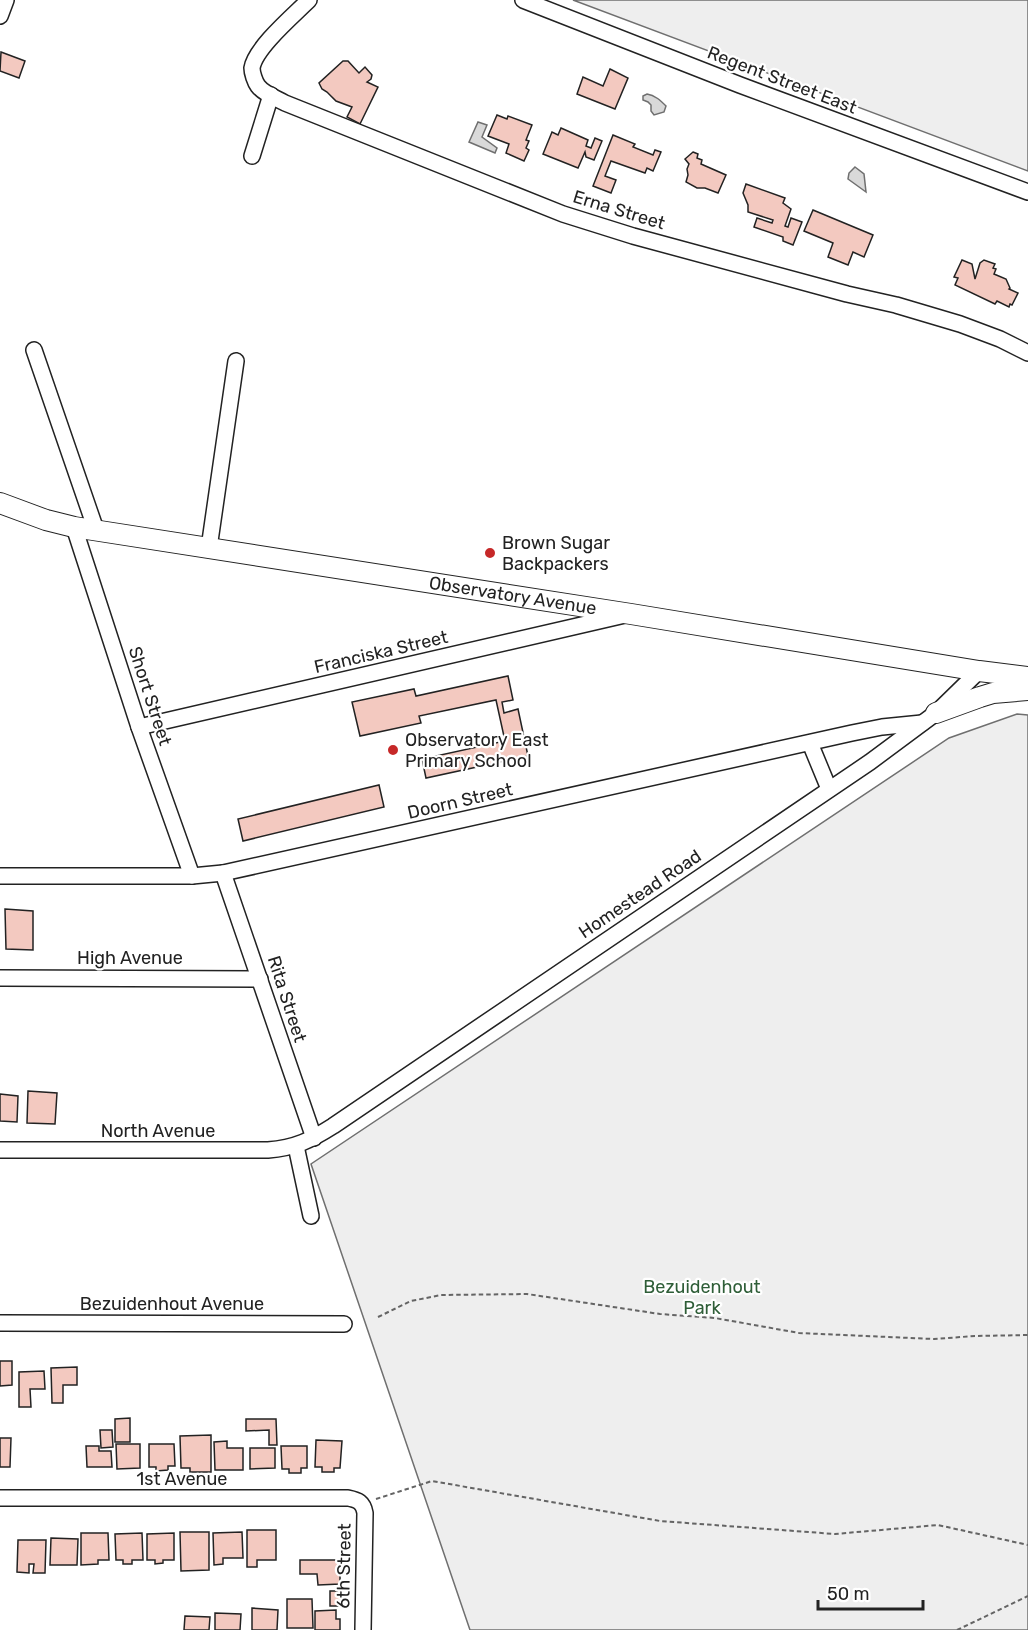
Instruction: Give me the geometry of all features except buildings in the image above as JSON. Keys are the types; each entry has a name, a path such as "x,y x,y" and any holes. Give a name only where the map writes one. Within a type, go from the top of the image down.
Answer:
{"main road":[{"name":"Observatory Avenue","path":"0,502 46,520 74,527 1028,677"},
{"path":"930,718 986,695 1028,690"}],"street":[{"path":"0,16 6,0"},
{"name":"Erna Street","path":"309,0 267,42 257,56 252,69 256,84 263,91 285,103 563,214 633,236 960,324 1000,339 1028,353"},
{"name":"Regent Street East","path":"523,0 740,85 1028,192"},
{"path":"252,156 271,95"},
{"path":"34,350 96,530"},
{"path":"209,548 236,361"},
{"name":"Short Street","path":"74,527 139,727 192,876"},
{"name":"Franciska Street","path":"139,727 631,614"},
{"name":"Homestead Road","path":"314,1138 829,789 930,718 980,671"},
{"name":"Doorn Street","path":"0,876 192,876 223,873 930,718"},
{"path":"810,743 829,789"},
{"name":"Rita Street","path":"223,873 314,1138"},
{"name":"High Avenue","path":"0,978 260,979"},
{"name":"North Avenue","path":"0,1150 268,1150 296,1146 314,1138"},
{"path":"296,1146 311,1216"},
{"name":"Bezuidenhout Avenue","path":"0,1323 344,1324"},
{"name":"1st Avenue","path":"0,1498 348,1498 362,1504"},
{"name":"6th Street","path":"362,1504 365,1513 363,1630"}],"path":[{"path":"378,1317 411,1301 441,1295 527,1294 660,1314 715,1318 799,1333 934,1339 1028,1335"},
{"path":"362,1504 432,1481 660,1521 835,1534 938,1525 1028,1545"},
{"path":"957,1630 1028,1596"}],"green space":[{"path":"573,0 1028,0 1028,171"},
{"name":"Bezuidenhout Park","path":"1017,714 1028,715 1028,1630 470,1630 311,1164 949,738"}],"shaded area":[{"path":"647,94 660,100 666,106 664,112 654,115 651,105 643,100 643,96"},
{"path":"478,122 487,125 482,137 497,148 495,153 469,142"},
{"path":"855,167 864,174 866,192 848,179 849,173"}],"place":[{"name":"Brown Sugar Backpackers","path":"490,553"},
{"name":"Observatory East Primary School","path":"393,750"}]}
